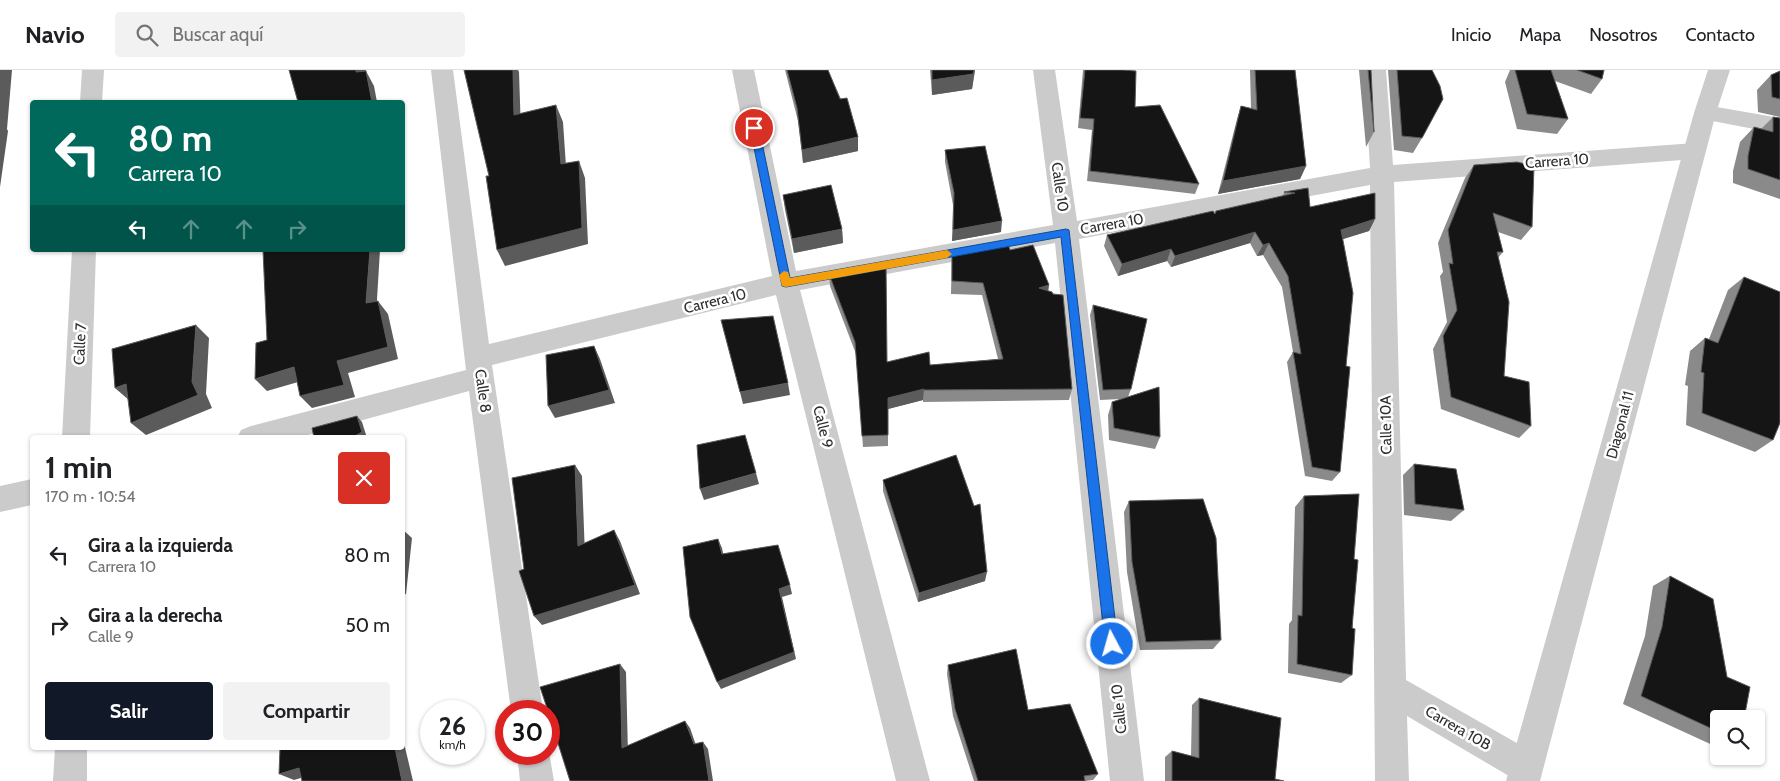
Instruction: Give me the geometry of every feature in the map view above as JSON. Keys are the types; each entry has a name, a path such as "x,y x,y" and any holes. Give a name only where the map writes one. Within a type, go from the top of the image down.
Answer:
{"street":[{"path":"91,100 93,70"},
{"name":"Calle 8","path":"442,70 525,700"},
{"name":"Calle 9","path":"743,70 786,283 913,781"},
{"name":"Calle 10","path":"1044,70 1066,232 1127,781"},
{"name":"Calle 10A","path":"1375,70 1382,174 1392,781"},
{"name":"Diagonal 11","path":"1525,774 1705,113 1719,70"},
{"path":"1705,113 1780,126"},
{"name":"Carrera 10","path":"261,435 480,368 786,283 1382,174 1695,151"},
{"name":"Calle 7","path":"76,435 84,252"},
{"path":"0,499 30,492"},
{"name":"Carrera 10B","path":"1390,688 1525,774"},
{"path":"70,781 71,750"},
{"path":"535,765 537,781"}],"building":[{"path":"289,70 366,71 372,100 297,100"},
{"path":"464,70 513,70 514,115 556,105 561,164 579,161 582,228 497,250 486,176 489,176"},
{"path":"787,70 828,70 840,99 847,98 858,137 802,150 797,108"},
{"path":"932,70 974,70 973,74 932,80"},
{"path":"1085,70 1136,71 1135,107 1160,105 1199,184 1090,171 1094,119 1080,118"},
{"path":"1255,70 1295,70 1306,166 1223,181 1241,106 1257,110"},
{"path":"1368,70 1371,70 1374,132"},
{"path":"1397,70 1432,70 1440,86 1443,99 1422,138 1402,136"},
{"path":"1515,70 1551,70 1568,119 1527,114"},
{"path":"1577,70 1604,70 1602,79"},
{"path":"1780,71 1780,99 1772,97 1771,75"},
{"path":"1773,117 1780,118 1780,180 1748,169 1748,156 1754,127 1773,132"},
{"path":"985,146 1002,221 953,230 954,193 945,150"},
{"path":"1517,162 1534,166 1532,227 1493,213 1503,252 1497,252 1509,302 1504,376 1529,382 1531,426 1451,397 1443,336 1457,310 1449,263 1453,264 1448,230 1474,165"},
{"path":"831,185 842,229 792,239 783,195"},
{"path":"1308,188 1310,207 1375,193 1375,219 1341,230 1353,293 1346,366 1350,367 1340,472 1312,467 1293,352 1301,354 1288,276 1269,243 1263,245 1255,232 1175,256 1171,249 1122,264 1107,235 1213,211 1215,214 1216,211 1295,193 1284,192"},
{"path":"1007,241 1010,250 1033,245 1049,285 1039,288 1053,294 1063,295 1072,389 924,389 888,398 888,435 862,436 855,342 829,274 886,264 887,362 929,352 930,365 1003,359 983,283 952,281 952,251"},
{"path":"263,252 370,252 366,303 378,301 388,347 337,361 344,385 300,396 294,367 255,379 256,343 267,340"},
{"path":"1744,277 1780,292 1780,423 1773,440 1702,413 1704,373 1701,372 1705,338 1718,343"},
{"path":"1093,305 1147,319 1131,389 1103,390"},
{"path":"773,316 788,383 740,392 721,320"},
{"path":"196,325 192,382 198,395 131,423 126,384 115,388 112,349"},
{"path":"594,346 609,390 548,406 546,355"},
{"path":"1159,387 1160,437 1114,428 1112,402"},
{"path":"357,416 362,432 356,435 313,435 312,428"},
{"path":"745,435 756,473 700,489 697,445"},
{"path":"956,455 974,506 980,504 987,572 919,593 883,480"},
{"path":"1414,464 1456,469 1464,510 1415,504"},
{"path":"575,465 578,546 614,530 635,585 534,616 519,571 524,569 512,478"},
{"path":"1359,494 1354,559 1358,560 1352,628 1355,629 1352,675 1297,664 1298,615 1302,616 1304,496"},
{"path":"1203,499 1216,538 1221,640 1146,642 1132,562 1129,501"},
{"path":"718,539 722,554 778,545 790,585 779,589 794,652 717,682 690,617 683,547"},
{"path":"1670,576 1713,599 1727,677 1750,687 1746,710 1710,710 1710,728 1641,696 1662,627"},
{"path":"1016,649 1028,710 1070,704 1098,774 1084,776 1085,781 978,781 955,709 948,665"},
{"path":"620,664 622,748 685,721 694,744 703,742 709,781 570,781 560,750 560,700 544,700 540,687"},
{"path":"1199,698 1281,718 1275,779 1284,781 1172,781 1172,751 1199,758"},
{"path":"280,750 395,750 402,781 302,781 299,768 279,774"}],"slow traffic":[{"path":"784,275 786,283 947,254"}],"route":[{"path":"754,128 786,283 1066,232 1112,644"}]}
